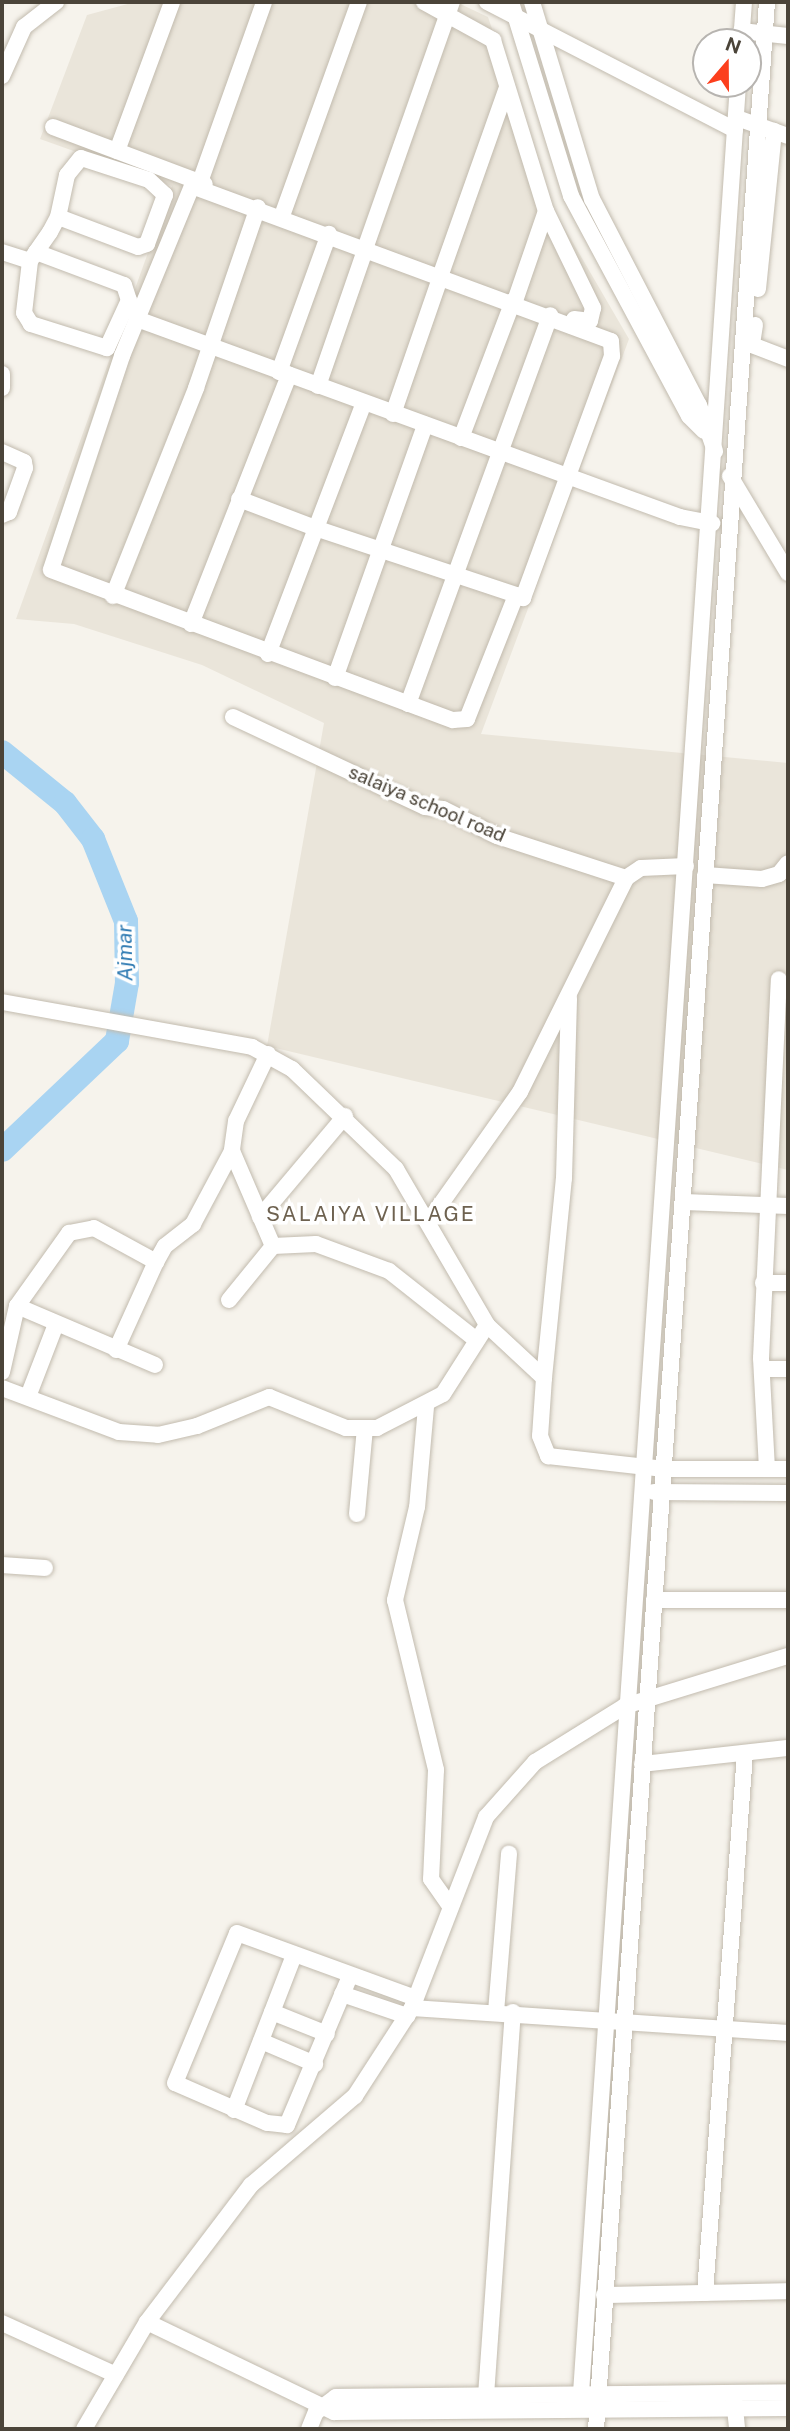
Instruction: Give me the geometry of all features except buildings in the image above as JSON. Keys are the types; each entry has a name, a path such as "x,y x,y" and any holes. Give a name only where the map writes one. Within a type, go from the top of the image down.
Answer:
{"street":[{"path":"117,151 172,2"},
{"path":"200,182 264,2"},
{"path":"283,213 359,2"},
{"path":"53,127 442,273 583,322 593,315 547,211 493,40 450,8 424,2"},
{"path":"487,2 513,9 540,29 736,124 775,131"},
{"path":"532,2 592,199 699,405 704,432"},
{"path":"742,28 744,2"},
{"path":"767,2 766,33 775,131 752,345 788,359"},
{"path":"2,76 24,27 48,4"},
{"path":"318,386 450,8"},
{"path":"513,9 571,196 657,361 689,416 704,432 730,477 783,556 788,573"},
{"path":"762,33 788,36"},
{"path":"393,414 508,87"},
{"path":"591,2409 605,2024 625,1706 647,1467 686,866 712,523 737,98"},
{"path":"591,2409 604,2295 684,1202 730,477 775,131"},
{"path":"2,252 33,257 124,285 129,300 107,348 31,324 24,313 33,257 58,217 67,174 81,158 149,180 165,195 147,244 138,247 58,217"},
{"path":"366,245 192,186 137,319 51,564 56,574 453,720 467,719 516,596"},
{"path":"113,596 210,346 258,207"},
{"path":"461,438 547,211"},
{"path":"191,624 284,374 329,234"},
{"path":"239,499 318,529 523,598 612,356 611,341 514,299"},
{"path":"408,704 452,574 550,315"},
{"path":"137,319 680,517 712,523"},
{"path":"2,374 2,388"},
{"path":"268,654 364,403"},
{"path":"335,678 425,425"},
{"path":"2,452 24,463 9,512 2,515"},
{"name":"salaiya school road","path":"233,717 425,807 443,809 497,836 626,878"},
{"path":"705,875 762,879 779,874 788,863"},
{"path":"428,1222 520,1092 626,878 641,868 686,866"},
{"path":"684,896 704,898"},
{"path":"767,1469 762,1369 763,1283 765,1205 779,979"},
{"path":"569,992 564,1178 544,1378 542,1451 565,1460 664,1469 788,1469"},
{"path":"8,1004 252,1047 268,1054 345,1116 396,1169 487,1325 544,1378"},
{"path":"116,1350 165,1246 193,1224 232,1151 236,1121 268,1054"},
{"path":"260,1217 345,1116"},
{"path":"232,1151 273,1247"},
{"path":"684,1202 788,1206"},
{"path":"2,1372 17,1306 78,1227 94,1228 156,1262"},
{"path":"229,1300 273,1247 316,1244 389,1271 475,1339"},
{"path":"763,1283 788,1283"},
{"path":"17,1306 155,1365"},
{"path":"29,1394 56,1324"},
{"path":"2,1388 29,1394 120,1432 158,1435 197,1426 269,1397 317,1420 365,1428 426,1407 448,1387 475,1339 487,1325"},
{"path":"762,1369 788,1369"},
{"path":"426,1407 416,1507 395,1601 436,1770 432,1879 449,1905"},
{"path":"357,1514 365,1428"},
{"path":"645,1492 788,1493"},
{"path":"2,1565 45,1568"},
{"path":"654,1600 788,1600"},
{"path":"84,2429 147,2322 251,2185 355,2096 412,2007 449,1905 486,1817 518,1780 535,1762 625,1706 788,1656"},
{"path":"642,1764 788,1748"},
{"path":"705,2293 746,1753"},
{"path":"496,2012 509,1854"},
{"path":"350,1976 315,2064 287,2124 234,2110 184,2090 175,2083 237,1933 350,1976 412,2007"},
{"path":"234,2110 294,1955"},
{"path":"342,1994 412,2007 591,2016 605,2024 623,2022 788,2033"},
{"path":"272,2012 327,2034"},
{"path":"486,2396 513,2012"},
{"path":"261,2041 315,2064"},
{"path":"604,2295 788,2291"},
{"path":"147,2322 320,2408 591,2409 735,2401 788,2392"},
{"path":"2,2323 116,2375"},
{"path":"309,2429 320,2408 337,2397 486,2396 591,2409"},
{"path":"735,2401 788,2409"},
{"path":"735,2401 737,2429"}],"shaded area":[{"path":"135,2 456,2 488,17 551,205 629,339 481,734 788,763 788,1170 267,1046 324,723 202,665 74,624 16,619 172,186 40,139 87,15"}],"waterway":[{"name":"Ajmar","path":"2,752 65,803 93,839 126,921 127,983 117,1041 2,1150"}],"district":[{"name":"SALAIYA VILLAGE","path":"371,1214"}]}
